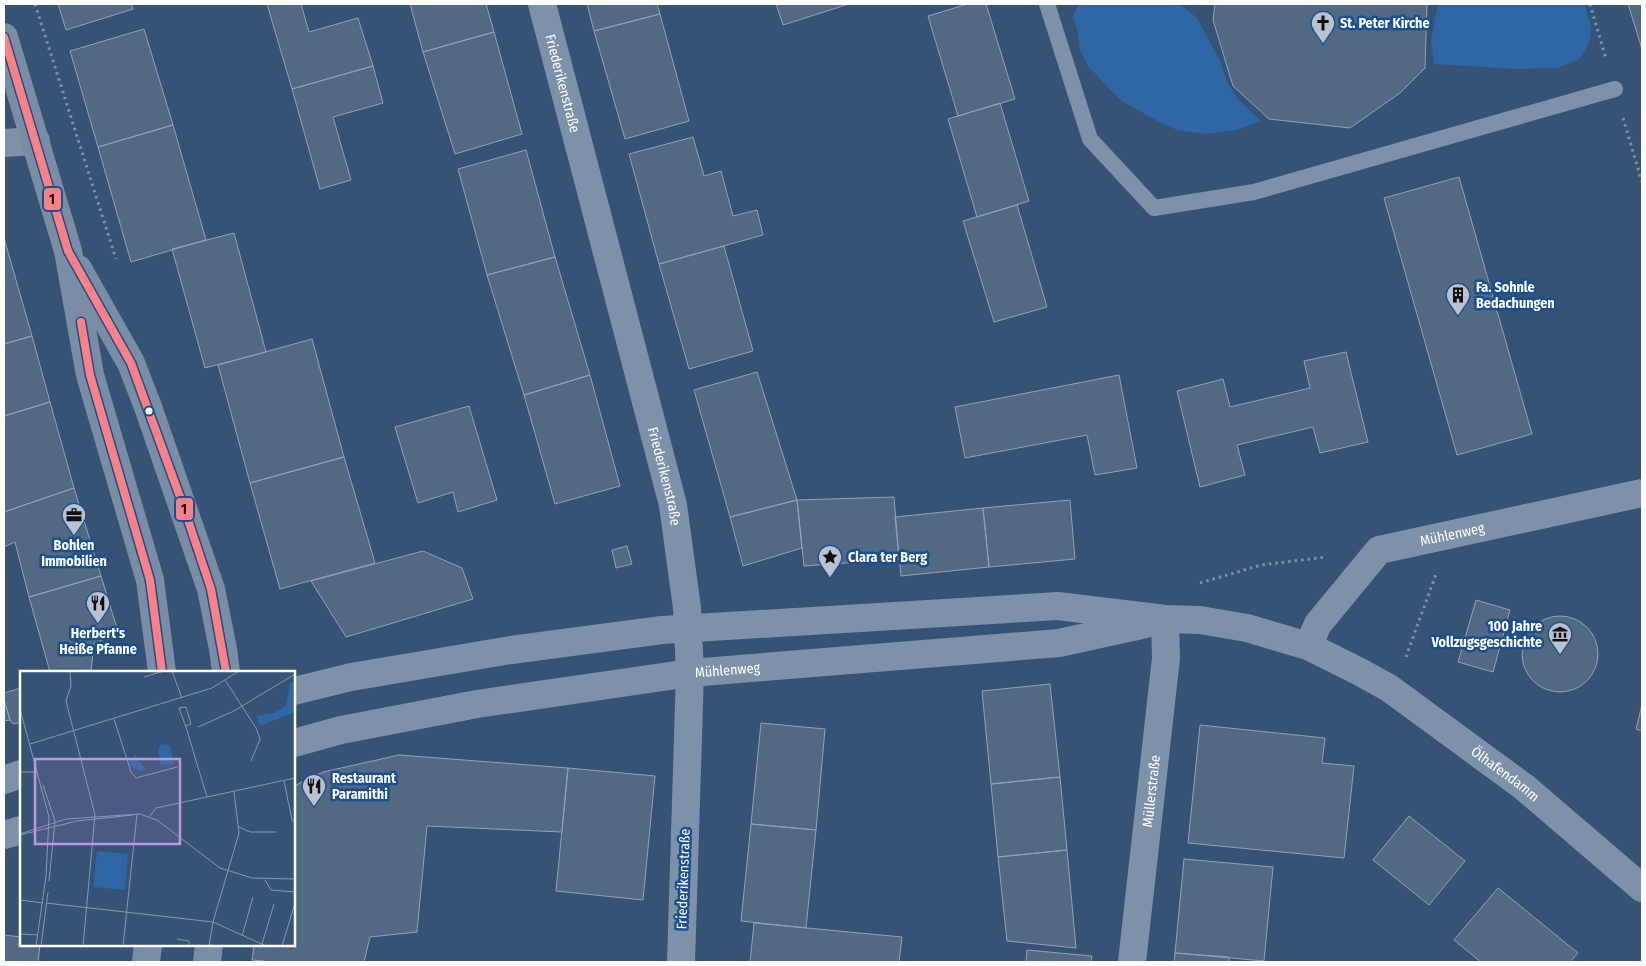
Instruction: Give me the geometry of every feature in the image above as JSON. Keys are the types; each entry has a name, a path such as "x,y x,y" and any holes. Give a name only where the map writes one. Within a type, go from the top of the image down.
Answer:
{"main road":[{"path":"4,37 68,251 90,375 150,580 162,671"},
{"path":"68,251 131,363 148,406 210,589 226,671"},
{"path":"146,962 148,946"},
{"path":"207,962 209,946"}],"street":[{"name":"Friederikenstraße","path":"542,4 673,505 689,628 690,673 681,962"},
{"path":"4,143 36,142"},
{"name":"Mühlenweg","path":"1379,550 1642,493"},
{"path":"1308,646 1318,624 1379,550"},
{"name":"Mühlenweg","path":"295,691 351,677 511,650 662,630 1058,606 1165,619 1200,620 1247,628 1308,646 1360,672"},
{"name":"Mühlenweg","path":"295,743 341,730 477,704 690,673 1059,643 1165,619"},
{"name":"Müllerstraße","path":"1132,962 1166,658 1165,619"},
{"name":"Ölhafendamm","path":"1360,672 1389,688 1524,787 1642,888"},
{"path":"4,780 20,774"},
{"path":"4,835 20,830"}],"lane":[{"path":"1047,4 1090,139 1154,208 1254,192 1615,89"}],"path":[{"path":"1389,688 1408,655 1438,567 1431,539"},
{"path":"1165,619 1193,585 1261,565 1379,550"}],"shaded area":[{"path":"1079,4 1180,4 1197,18 1220,61 1227,81 1238,99 1261,121 1237,130 1205,134 1177,130 1120,100 1088,66 1080,50 1073,16"},
{"path":"1438,4 1584,4 1591,26 1590,41 1580,59 1557,68 1516,69 1434,64 1431,41"}],"building":[{"path":"58,4 131,4 133,9 66,30"},
{"path":"267,4 301,4 309,32 358,18 373,66 292,89"},
{"path":"410,4 486,4 494,32 423,52"},
{"path":"587,4 657,4 660,14 594,31"},
{"path":"776,4 849,4 783,25"},
{"path":"968,4 986,4 1015,99 958,116 928,16"},
{"name":"St. Peter Kirche","path":"1215,4 1427,4 1425,68 1400,93 1350,128 1269,119 1233,86 1213,20"},
{"path":"1628,4 1642,4 1642,49"},
{"path":"660,14 689,121 625,139 594,31"},
{"path":"144,29 173,125 98,147 70,51"},
{"path":"494,32 522,134 455,154 423,52"},
{"path":"373,66 383,103 333,117 351,180 320,189 292,89"},
{"path":"1000,103 1029,201 977,217 948,119"},
{"path":"173,125 206,240 131,262 98,147"},
{"path":"693,137 704,176 721,171 733,216 757,210 763,235 659,264 629,154"},
{"path":"526,150 555,257 487,275 458,169"},
{"name":"Fa. Sohnle Bedachungen","path":"1459,177 1532,434 1457,455 1384,198"},
{"path":"1017,205 1047,307 994,322 963,221"},
{"path":"234,233 266,352 205,368 172,249"},
{"path":"4,238 32,336 4,344"},
{"path":"724,246 753,351 689,369 659,264"},
{"path":"555,257 590,375 524,395 487,275"},
{"path":"32,336 50,402 4,416 4,344"},
{"path":"312,339 344,457 250,483 218,365"},
{"path":"1346,352 1368,442 1320,453 1313,427 1237,445 1245,475 1200,487 1177,391 1223,379 1230,407 1310,388 1304,361"},
{"path":"757,372 797,500 730,517 694,390"},
{"path":"590,375 620,486 555,504 524,395"},
{"path":"1119,375 1137,468 1095,475 1087,435 965,458 955,407"},
{"path":"50,402 74,488 4,512 4,416"},
{"path":"469,406 497,500 458,512 453,492 418,503 395,427"},
{"path":"344,457 375,563 280,589 250,483"},
{"path":"74,488 101,576 29,597 15,542 4,547 4,512"},
{"path":"894,497 899,559 804,566 797,500"},
{"path":"797,500 802,548 743,566 730,517"},
{"path":"1070,500 1075,559 989,567 983,508"},
{"path":"983,508 989,567 901,576 895,517"},
{"path":"627,546 632,564 616,568 612,550"},
{"path":"423,551 462,568 473,599 346,637 311,581"},
{"path":"101,576 119,635 94,643 91,671 50,671 29,597"},
{"path":"1476,600 1510,610 1493,672 1458,662"},
{"path":"1560,616 1574,619 1587,627 1595,640 1598,654 1595,668 1587,681 1574,689 1560,692 1546,689 1533,681 1525,668 1522,654 1525,640 1533,627 1546,619"},
{"path":"1050,684 1060,777 991,784 982,691"},
{"path":"20,688 20,722 13,724 10,720 4,700 4,693"},
{"path":"4,700 10,720 4,721"},
{"path":"1642,705 1642,731 1636,729"},
{"path":"761,723 825,729 816,830 751,824"},
{"path":"1200,725 1325,738 1322,763 1354,766 1344,858 1188,843"},
{"path":"399,755 568,768 562,832 427,826 417,932 370,937 364,962 274,962 252,960 254,946 295,946 295,786 323,772"},
{"path":"568,768 655,776 643,900 556,891"},
{"path":"1060,777 1067,850 998,857 991,784"},
{"path":"1409,816 1465,861 1429,905 1373,860"},
{"path":"751,824 816,830 806,928 741,921"},
{"path":"1067,850 1076,948 1007,941 998,857"},
{"path":"1184,859 1273,867 1264,961 1175,953"},
{"path":"1498,888 1578,953 1570,962 1481,962 1454,940"},
{"path":"754,923 902,937 899,962 750,962"},
{"path":"4,935 20,937 20,946 40,946 38,962 4,962"},
{"path":"1027,950 1092,956 1091,962 1026,962"},
{"path":"1175,953 1229,957 1229,962 1174,962"}],"transit line":[{"name":"1","path":"4,37 68,251 131,363 183,505 211,589 226,671"},
{"name":"1","path":"81,322 90,375 150,580 162,671"}],"place":[{"name":"St. Peter Kirche","path":"1323,44"},
{"name":"Fa. Sohnle Bedachungen","path":"1458,316"},
{"name":"Bohlen Immobilien","path":"74,536"},
{"name":"Clara ter Berg","path":"830,578"},
{"name":"Herbert's Heiße Pfanne","path":"98,624"},
{"name":"100 Jahre Vollzugsgeschichte","path":"1560,655"},
{"name":"Restaurant Paramithi","path":"314,807"}]}
